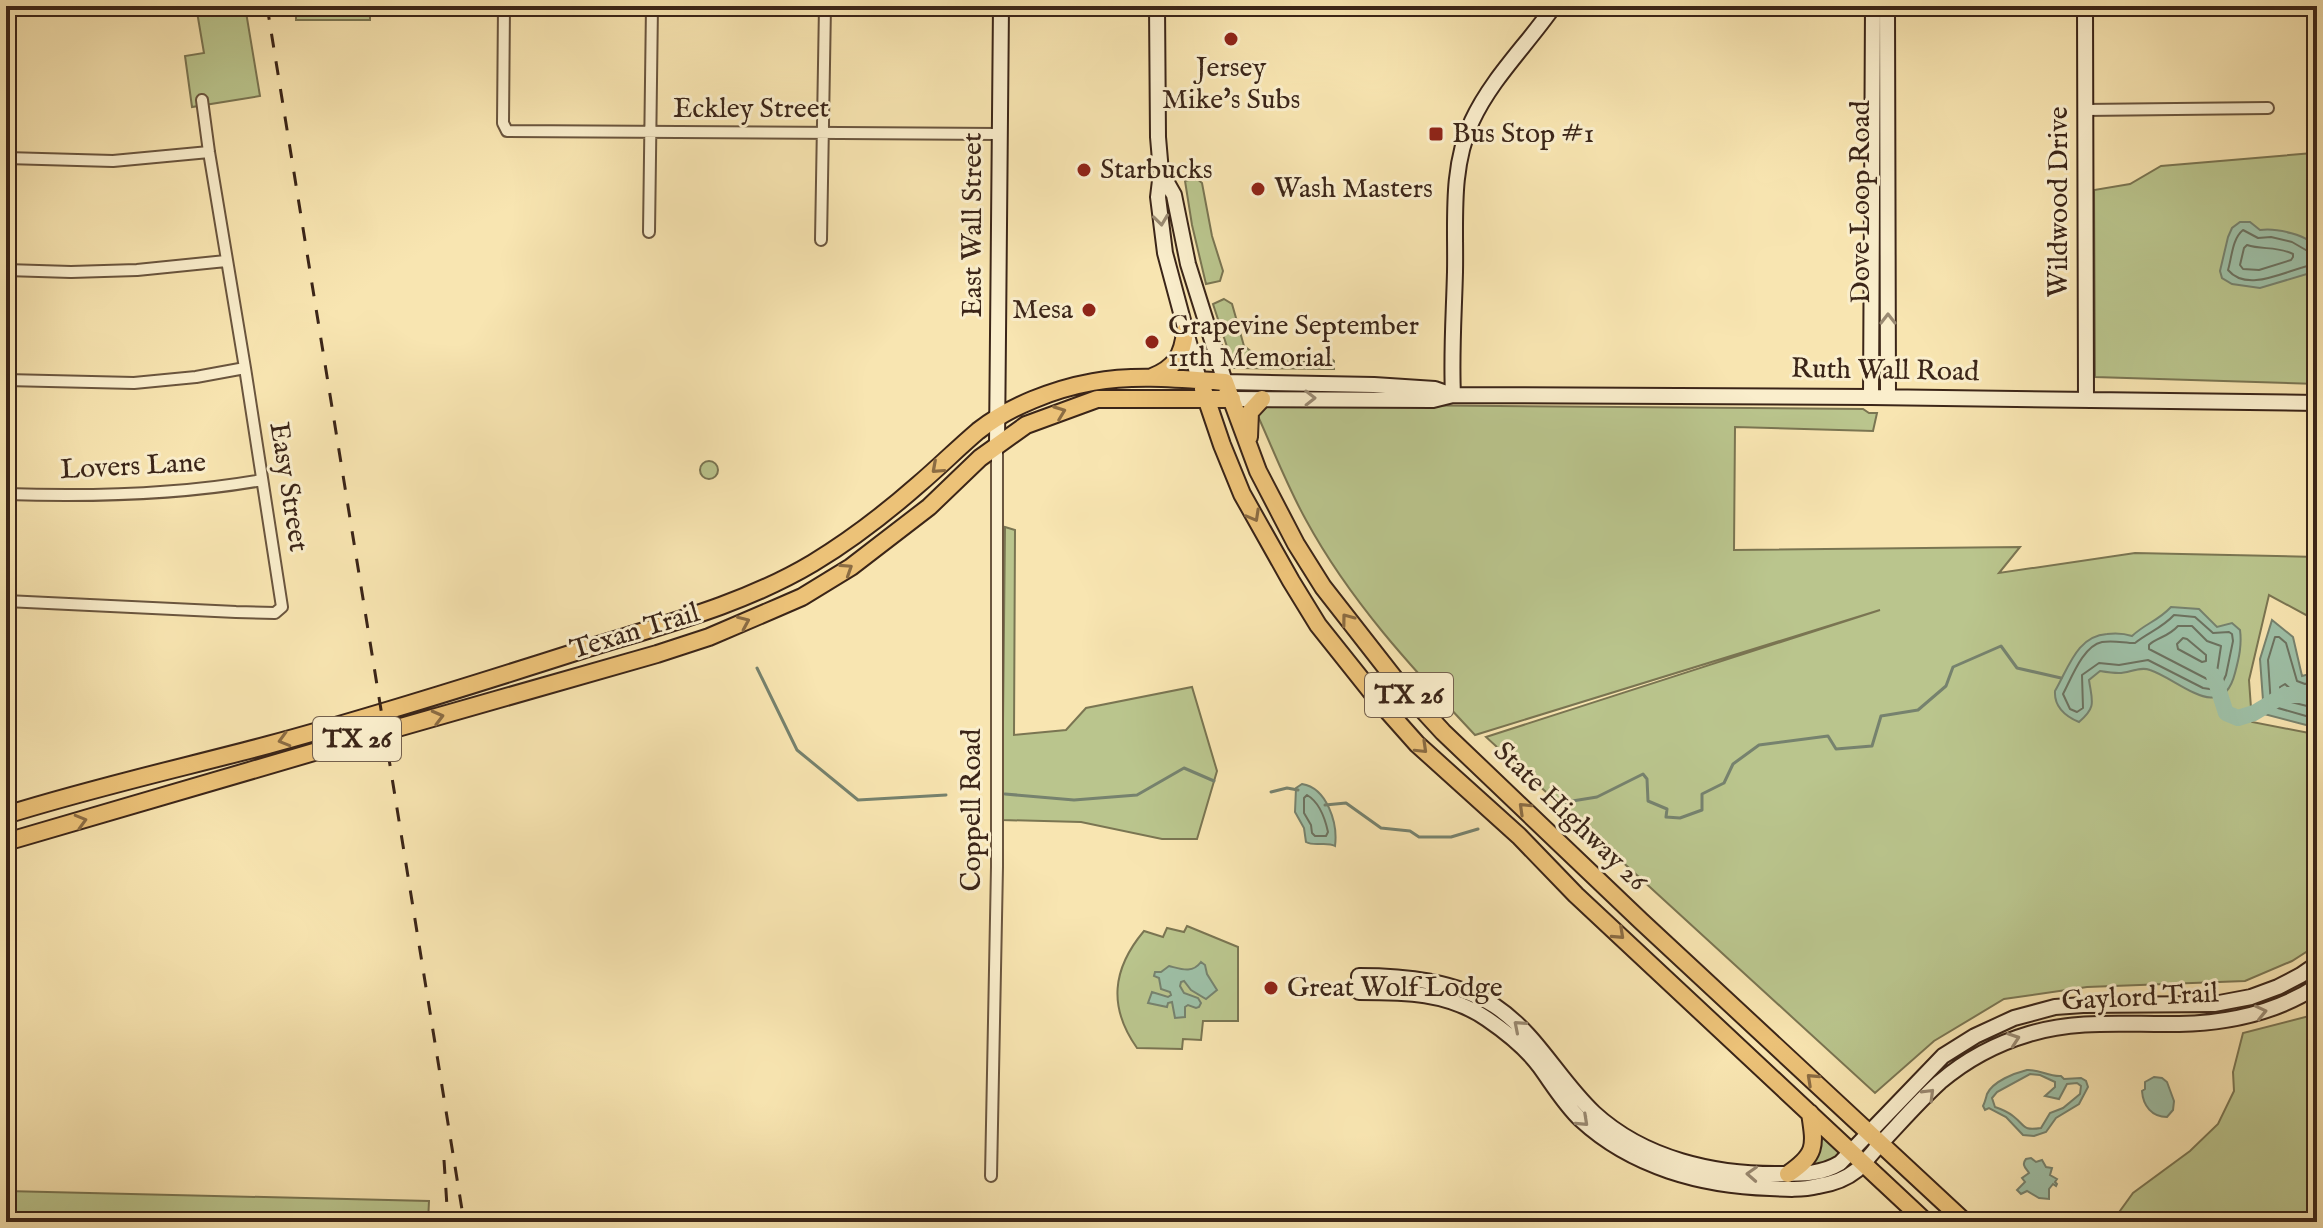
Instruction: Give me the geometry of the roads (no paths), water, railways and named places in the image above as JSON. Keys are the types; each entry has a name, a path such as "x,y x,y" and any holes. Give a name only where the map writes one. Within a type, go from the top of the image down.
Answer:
{"main road":[{"path":"1151,378 1175,364 1184,349 1185,331"},
{"name":"Texan Trail","path":"6,815 271,744 685,618 769,587 853,537 981,429 1020,406 1056,391 1092,382 1151,378 1225,382"},
{"name":"State Highway 26","path":"1199,380 1242,494 1318,625 1345,661 1417,744 1519,836 1926,1222"},
{"name":"State Highway 26","path":"1225,382 1250,451 1296,544 1323,587 1383,665 1443,732 1965,1222"},
{"name":"Texan Trail","path":"6,842 709,637 802,597 839,575 929,507 980,458 1026,425 1097,399 1232,399"},
{"name":"TX 26","path":"1175,399 1198,412 1222,445"},
{"path":"1250,451 1250,412 1262,399"},
{"path":"769,587 779,607"},
{"path":"1562,880 1581,862"},
{"path":"1788,1174 1804,1163 1812,1151 1815,1136 1810,1113"}],"street":[{"name":"Eckley Street","path":"504,6 504,128 507,131 999,134"},
{"path":"649,232 652,6"},
{"path":"821,240 825,6"},
{"name":"East Wall Street","path":"997,445 1001,6"},
{"path":"1157,6 1161,172 1158,197 1165,253 1199,380"},
{"path":"1453,395 1455,197 1463,146 1480,105 1554,6"},
{"name":"Dove Loop Road","path":"1871,397 1873,6"},
{"name":"Dove Loop Road","path":"1887,6 1888,397"},
{"name":"Wildwood Drive","path":"2085,6 2086,399"},
{"name":"Easy Street","path":"6,601 282,614 281,589 202,100"},
{"path":"2084,110 2268,108"},
{"path":"6,158 113,161 209,152"},
{"path":"1161,172 1174,195 1188,264 1225,382"},
{"path":"1871,211 1887,212"},
{"path":"6,270 137,270 226,261"},
{"path":"6,380 134,383 245,368"},
{"name":"Ruth Wall Road","path":"1225,382 1374,385 1435,389 1453,395"},
{"name":"Ruth Wall Road","path":"1232,399 1433,400 1453,395 2317,403"},
{"name":"Coppell Road","path":"991,1176 997,867 997,445"},
{"name":"Lovers Lane","path":"6,494 164,493 215,489 262,480"},
{"name":"Gaylord Trail","path":"1875,1138 1943,1056 1975,1036 2014,1018 2055,1007 2083,1005 2214,1004 2251,997 2278,987 2317,964"},
{"path":"1857,1157 1856,1171 1816,1187 1735,1187 1692,1179 1655,1166 1610,1143 1580,1119 1531,1056 1485,1017 1449,1000 1359,984 1412,978 1453,987 1494,1005 1524,1029 1594,1113 1622,1135 1684,1163 1754,1175 1805,1174 1857,1157 1875,1138"},
{"name":"Gaylord Trail","path":"1875,1138 1970,1058 2003,1042 2066,1025 2182,1024 2227,1020 2275,1009 2317,986"}],"water":[{"path":"2240,222 2250,222 2260,230 2283,231 2308,240 2317,250 2317,271 2260,288 2232,284 2222,278 2220,271 2228,237 2232,228"},
{"path":"2171,607 2199,609 2217,627 2232,623 2240,630 2239,657 2229,688 2220,696 2210,698 2146,669 2119,673 2100,671 2089,680 2092,703 2085,717 2079,722 2061,710 2055,691 2075,654 2088,640 2116,633 2132,636"},
{"path":"2272,620 2293,637 2302,676 2317,672 2317,723 2306,725 2264,714 2260,659"},
{"path":"1302,784 1318,792 1329,808 1335,827 1335,846 1306,842 1304,828 1295,812 1296,788"},
{"path":"1201,962 1217,990 1206,999 1191,990 1184,981 1180,986 1184,993 1198,998 1201,1003 1199,1007 1188,1005 1185,1007 1185,1017 1175,1018 1172,1002 1167,1007 1148,1003 1152,992 1168,997 1171,995 1161,989 1155,972 1169,966 1190,969"},
{"path":"2027,1070 2064,1079 2081,1078 2088,1087 2079,1104 2056,1118 2046,1132 2034,1136 2023,1135 2006,1117 1989,1108 1985,1110 1983,1106 1994,1085","holes":["2030,1074 2055,1082 2055,1087 2045,1096 2059,1099 2067,1084 2077,1083 2081,1086 2080,1094 2063,1108 2050,1113 2041,1128 2035,1129 2025,1127 1995,1107 1992,1098 1997,1092"]},
{"path":"2154,1077 2167,1082 2174,1101 2173,1110 2167,1117 2153,1113 2144,1101 2142,1091 2145,1082"},
{"path":"2031,1158 2036,1162 2042,1160 2046,1167 2052,1168 2050,1175 2057,1179 2056,1186 2053,1184 2049,1189 2049,1199 2039,1198 2027,1191 2021,1194 2017,1190 2025,1182 2022,1178 2029,1173 2024,1163"}],"waterway":[{"path":"1560,803 1597,797 1643,774 1647,779 1648,801 1667,809 1666,817 1680,818 1702,810 1702,794 1724,783 1733,764 1759,745 1828,736 1836,749 1872,746 1881,716 1918,710 1946,686 1953,667 2001,646 2017,668 2061,678"},
{"path":"757,668 797,750 858,800 946,795"},
{"path":"2214,676 2226,713 2238,718 2254,713 2284,695 2317,695"},
{"path":"1005,794 1074,800 1137,795 1184,768 1214,781"},
{"path":"1271,792 1287,788 1298,790"},
{"path":"1325,805 1346,803 1381,828 1410,831 1419,837 1451,837 1478,829"}],"railway":[{"path":"267,6 464,1222"},
{"path":"444,1160 448,1222"}],"place":[{"name":"Jersey Mike's Subs","path":"1231,39"},
{"name":"Bus Stop #1","path":"1436,134"},
{"name":"Starbucks","path":"1084,170"},
{"name":"Wash Masters","path":"1258,189"},
{"name":"Mesa","path":"1089,310"},
{"name":"Grapevine September 11th Memorial","path":"1152,342"},
{"name":"Great Wolf Lodge","path":"1271,988"}]}
